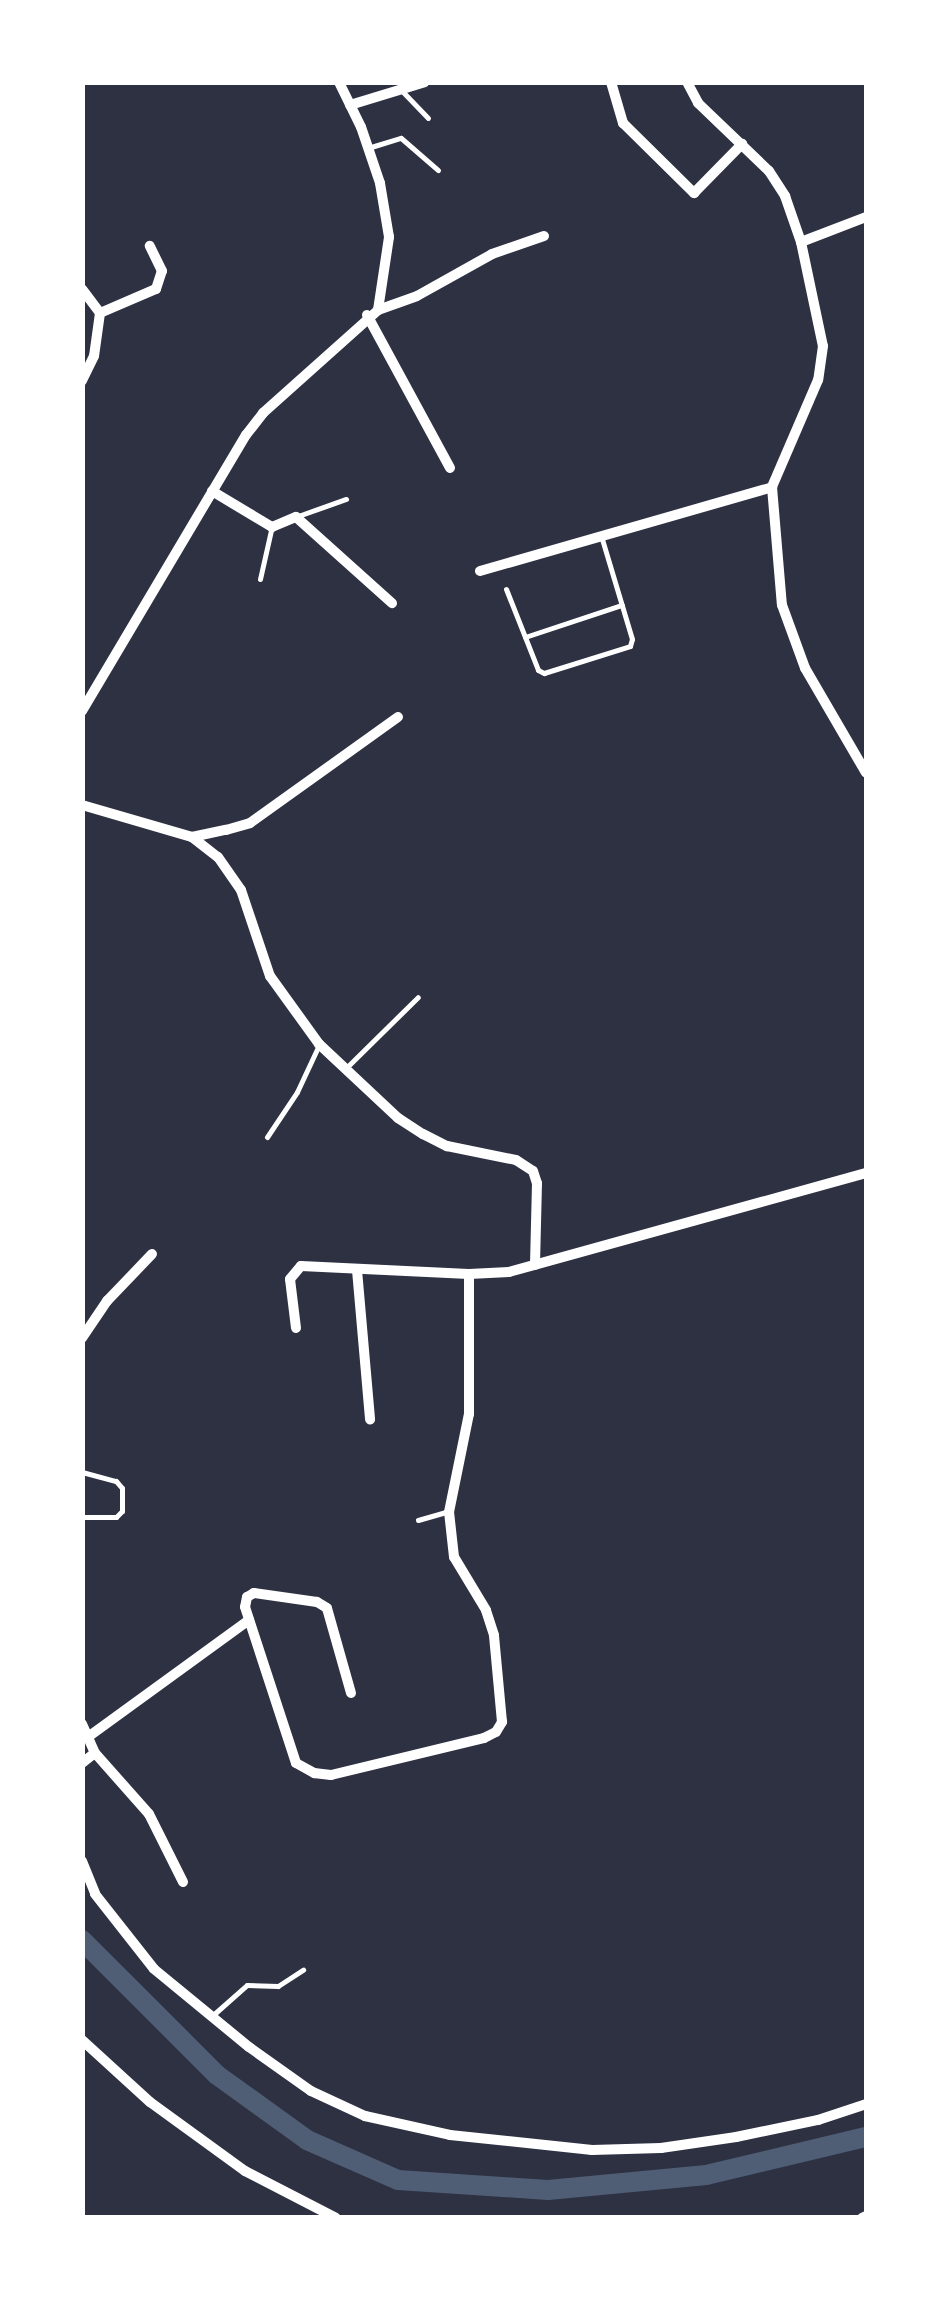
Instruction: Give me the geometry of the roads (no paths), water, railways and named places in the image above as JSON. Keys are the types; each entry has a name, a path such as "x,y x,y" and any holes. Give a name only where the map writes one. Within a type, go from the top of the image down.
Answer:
{"street":[{"path":"339,82 368,148 389,237 372,312 450,468"},
{"path":"350,104 393,88 425,82"},
{"path":"611,82 624,123 694,192 742,144"},
{"path":"687,82 698,102 769,170 786,196 801,242 823,346 818,380 772,487 782,605 805,668 866,774"},
{"path":"801,242 866,218"},
{"path":"82,711 212,491 263,413 372,312 416,296 492,254 544,236"},
{"path":"100,313 156,289 162,272 150,246"},
{"path":"82,289 100,313 94,356 82,381"},
{"path":"480,571 772,487"},
{"path":"212,491 272,527 296,517 392,603"},
{"path":"192,837 250,823 398,718"},
{"path":"82,805 192,837 218,858 241,890 270,976 319,1044 348,1066 398,1118 423,1134 447,1146 516,1160 533,1171 537,1183 535,1265"},
{"path":"296,1328 290,1279 293,1270 301,1266 469,1274 509,1272 866,1173"},
{"path":"82,1338 107,1301 152,1254"},
{"path":"357,1270 370,1418"},
{"path":"351,1693 326,1608 317,1602 254,1592 246,1597 249,1620 296,1763 314,1773 331,1775 496,1732 502,1722 494,1635 486,1610 454,1557 449,1512 469,1414 469,1274"},
{"path":"88,1737 249,1620"},
{"path":"82,1724 95,1752 149,1814 182,1882"},
{"path":"82,1763 95,1752"},
{"path":"82,1861 95,1894 154,1969 311,2091 365,2116 450,2135 592,2150 661,2148 818,2120 866,2104"},
{"path":"82,2040 150,2102 245,2171 336,2218"}],"lane":[{"path":"393,88 428,118"},
{"path":"368,148 401,138 438,170"},
{"path":"296,517 346,500"},
{"path":"260,580 272,527"},
{"path":"506,589 538,670 544,673 630,646 632,639 601,536"},
{"path":"525,637 622,605"},
{"path":"348,1066 418,997"},
{"path":"268,1137 298,1092 319,1044"},
{"path":"82,1472 116,1481 122,1488 122,1510 116,1517 82,1518"},
{"path":"418,1520 449,1512"},
{"path":"211,2017 246,1984 278,1986 303,1970"}],"waterway":[{"path":"82,1940 217,2075 307,2140 398,2180 548,2190 706,2175 866,2137"}]}
